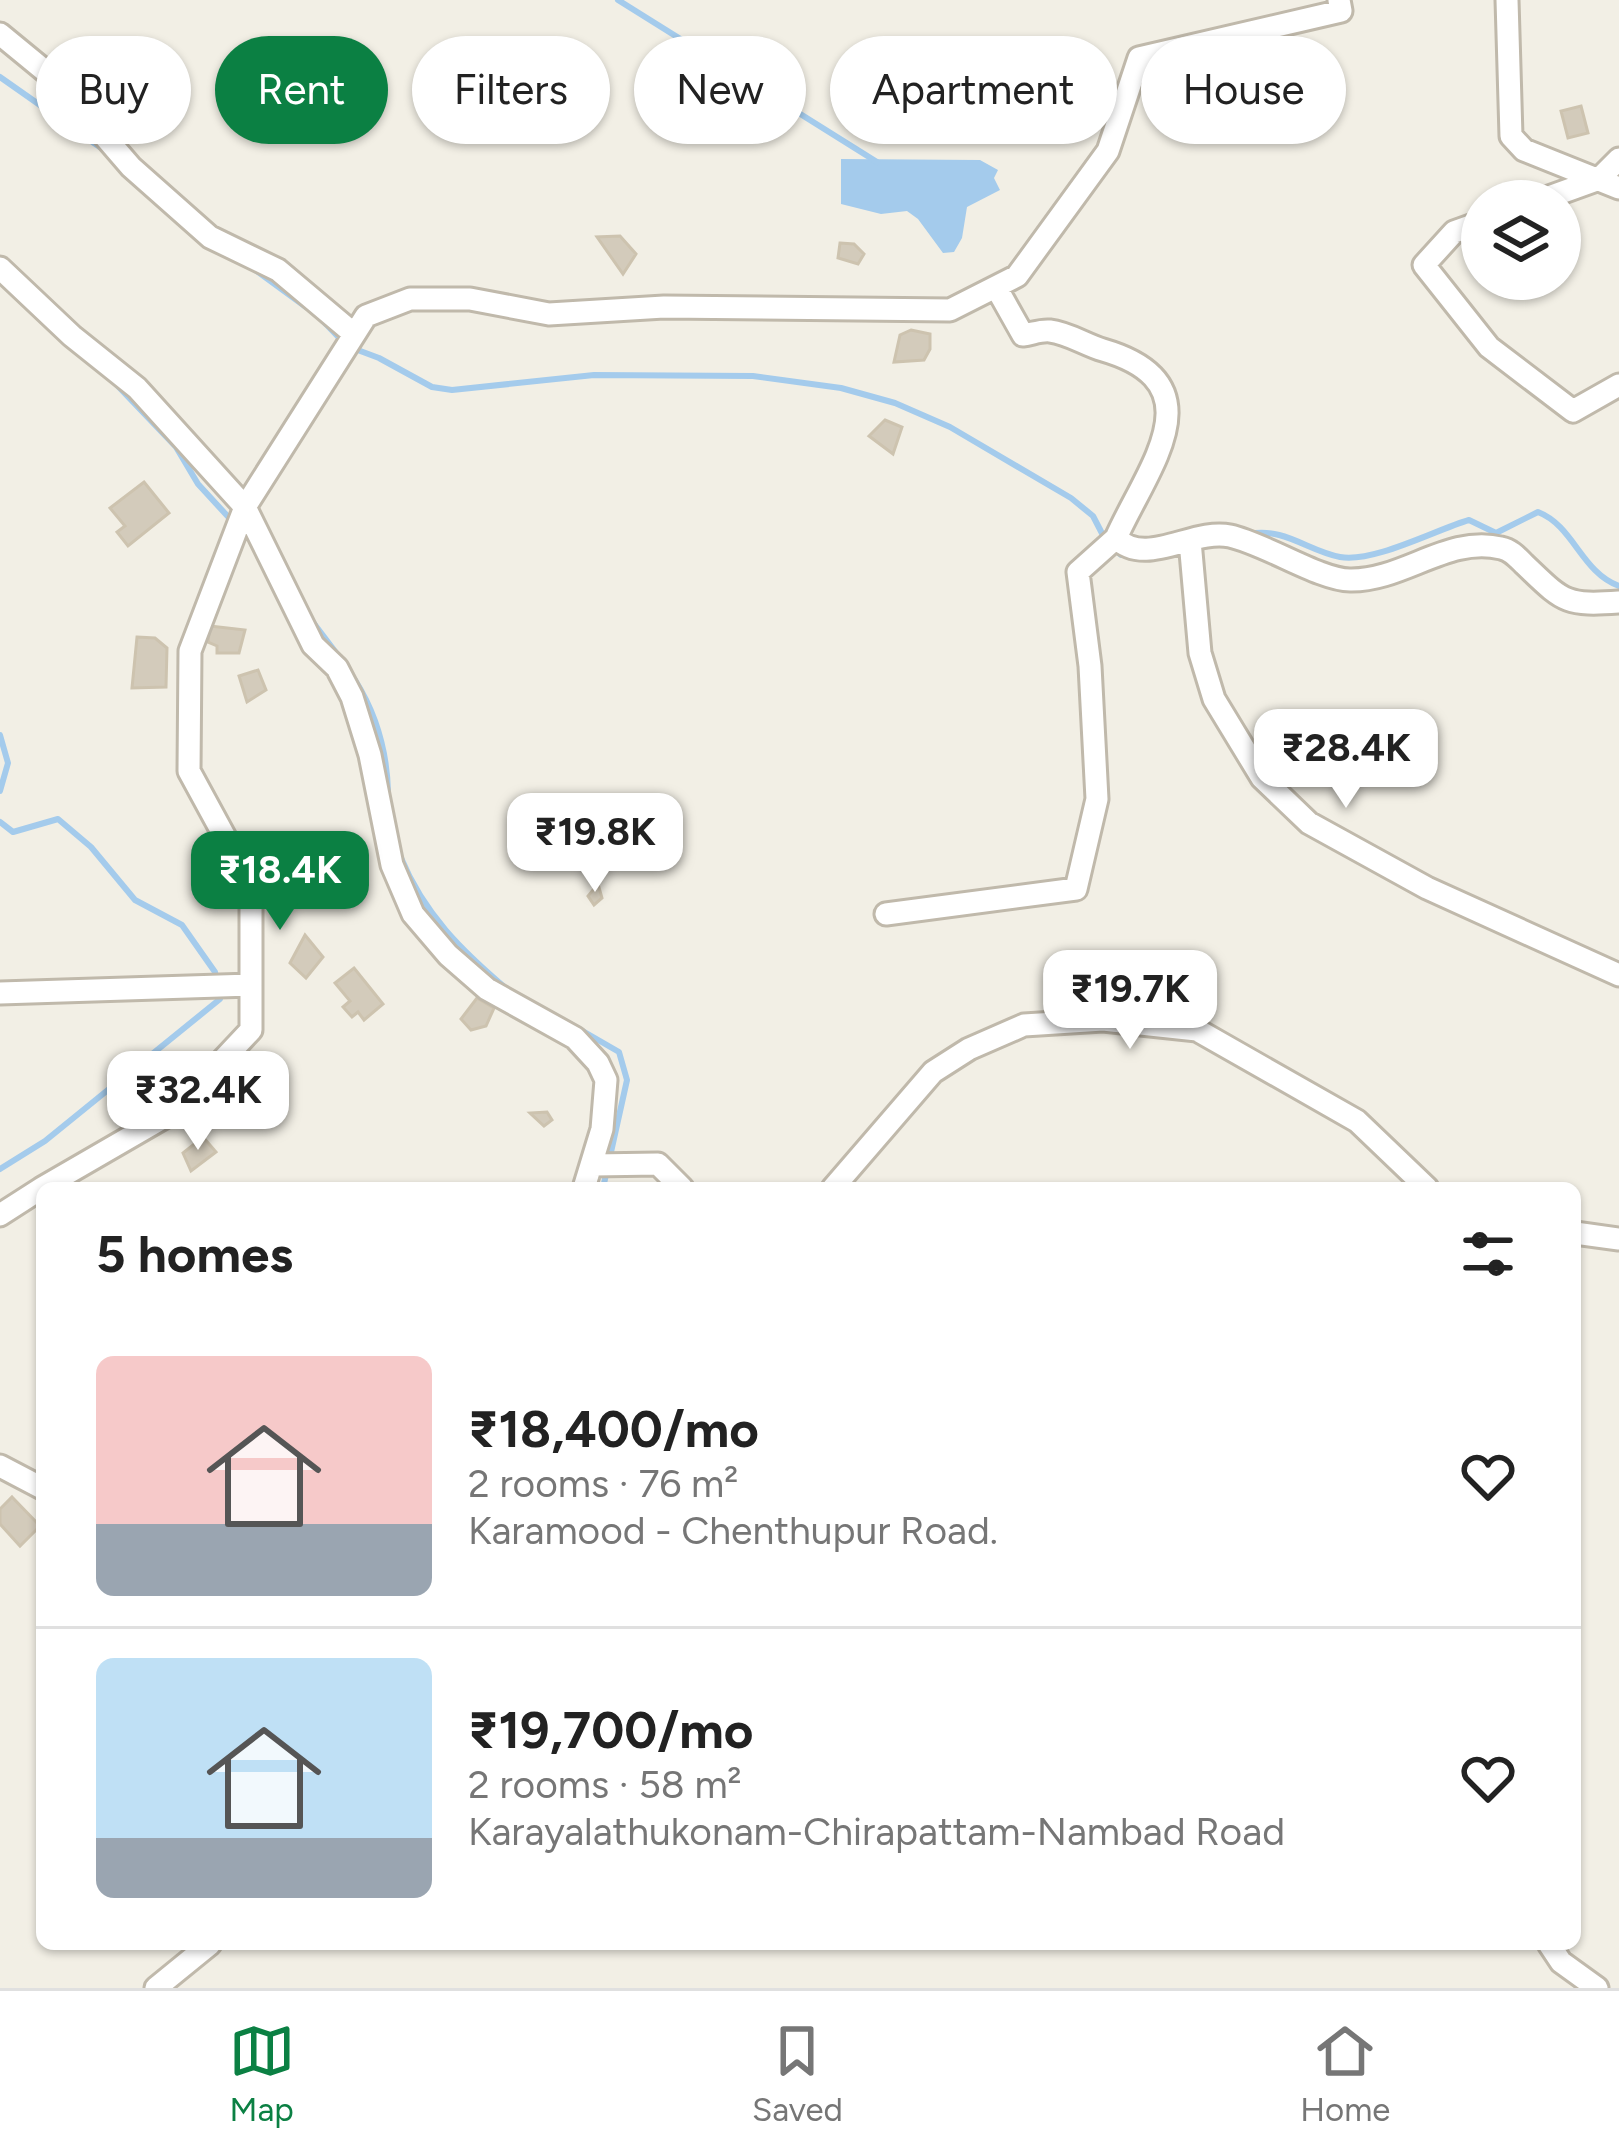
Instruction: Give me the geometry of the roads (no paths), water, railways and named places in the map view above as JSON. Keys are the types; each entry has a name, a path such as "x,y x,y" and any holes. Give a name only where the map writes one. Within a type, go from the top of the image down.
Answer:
{"street":[{"path":"52,1182 175,1112 251,1030 251,885 189,771 190,651 243,512 366,316 410,299 470,299 549,314 664,307 950,310 1017,276 1108,151 1139,58 1341,11 1339,0"},
{"path":"1507,0 1511,136 1524,150 1609,183 1619,159"},
{"path":"0,34 56,80 131,167 210,237 278,270 350,341"},
{"path":"1461,230 1424,265 1489,347 1573,410 1619,386"},
{"path":"0,268 71,336 137,388 243,512 313,645 337,668 352,697 370,755 392,865 413,914 448,955 487,989 575,1038 598,1063 606,1081 602,1129 586,1182"},
{"path":"886,914 1076,889 1096,799 1090,667 1078,572 1121,529 1149,475 1167,423 1169,403 1161,387 1139,365 1057,331 1023,335 996,287"},
{"path":"1121,529 1134,550 1225,535 1353,581 1411,568 1441,553 1482,546 1504,548 1568,602 1587,606 1619,602"},
{"path":"1190,541 1200,653 1209,684 1262,778 1309,824 1427,888 1619,975"},
{"path":"0,994 251,985"},
{"path":"838,1182 933,1072 952,1059 1024,1025 1103,1020 1197,1030 1357,1121 1421,1182"},
{"path":"593,1165 658,1164 676,1182"},
{"path":"0,1215 36,1192"},
{"path":"1581,1234 1619,1239"},
{"path":"0,1466 36,1485"},
{"path":"156,1988 203,1950"},
{"path":"1553,1950 1561,1962 1597,1988"}],"water":[{"path":"841,159 980,160 998,170 994,178 1000,190 967,207 962,238 954,252 943,253 907,211 881,214 841,204"}],"waterway":[{"path":"618,0 877,162"},
{"path":"0,77 104,150"},
{"path":"254,269 306,307"},
{"path":"321,319 347,346 432,387 452,390 594,375 753,376 841,388 895,403 950,427 1071,498 1093,516 1107,543 1121,555 1130,555"},
{"path":"113,381 176,447 198,484 232,521"},
{"path":"1249,534 1273,534 1354,558 1387,551 1469,520 1496,533 1538,512 1560,528 1595,570 1619,586"},
{"path":"309,617 337,654"},
{"path":"355,680 379,734 388,792"},
{"path":"0,735 8,763 0,791"},
{"path":"0,822 13,832 58,819 91,847 135,900 182,925 215,972 220,999 45,1141 0,1169"},
{"path":"401,858 421,897 446,930 508,990"},
{"path":"567,1022 619,1052 627,1080 604,1182"}]}
